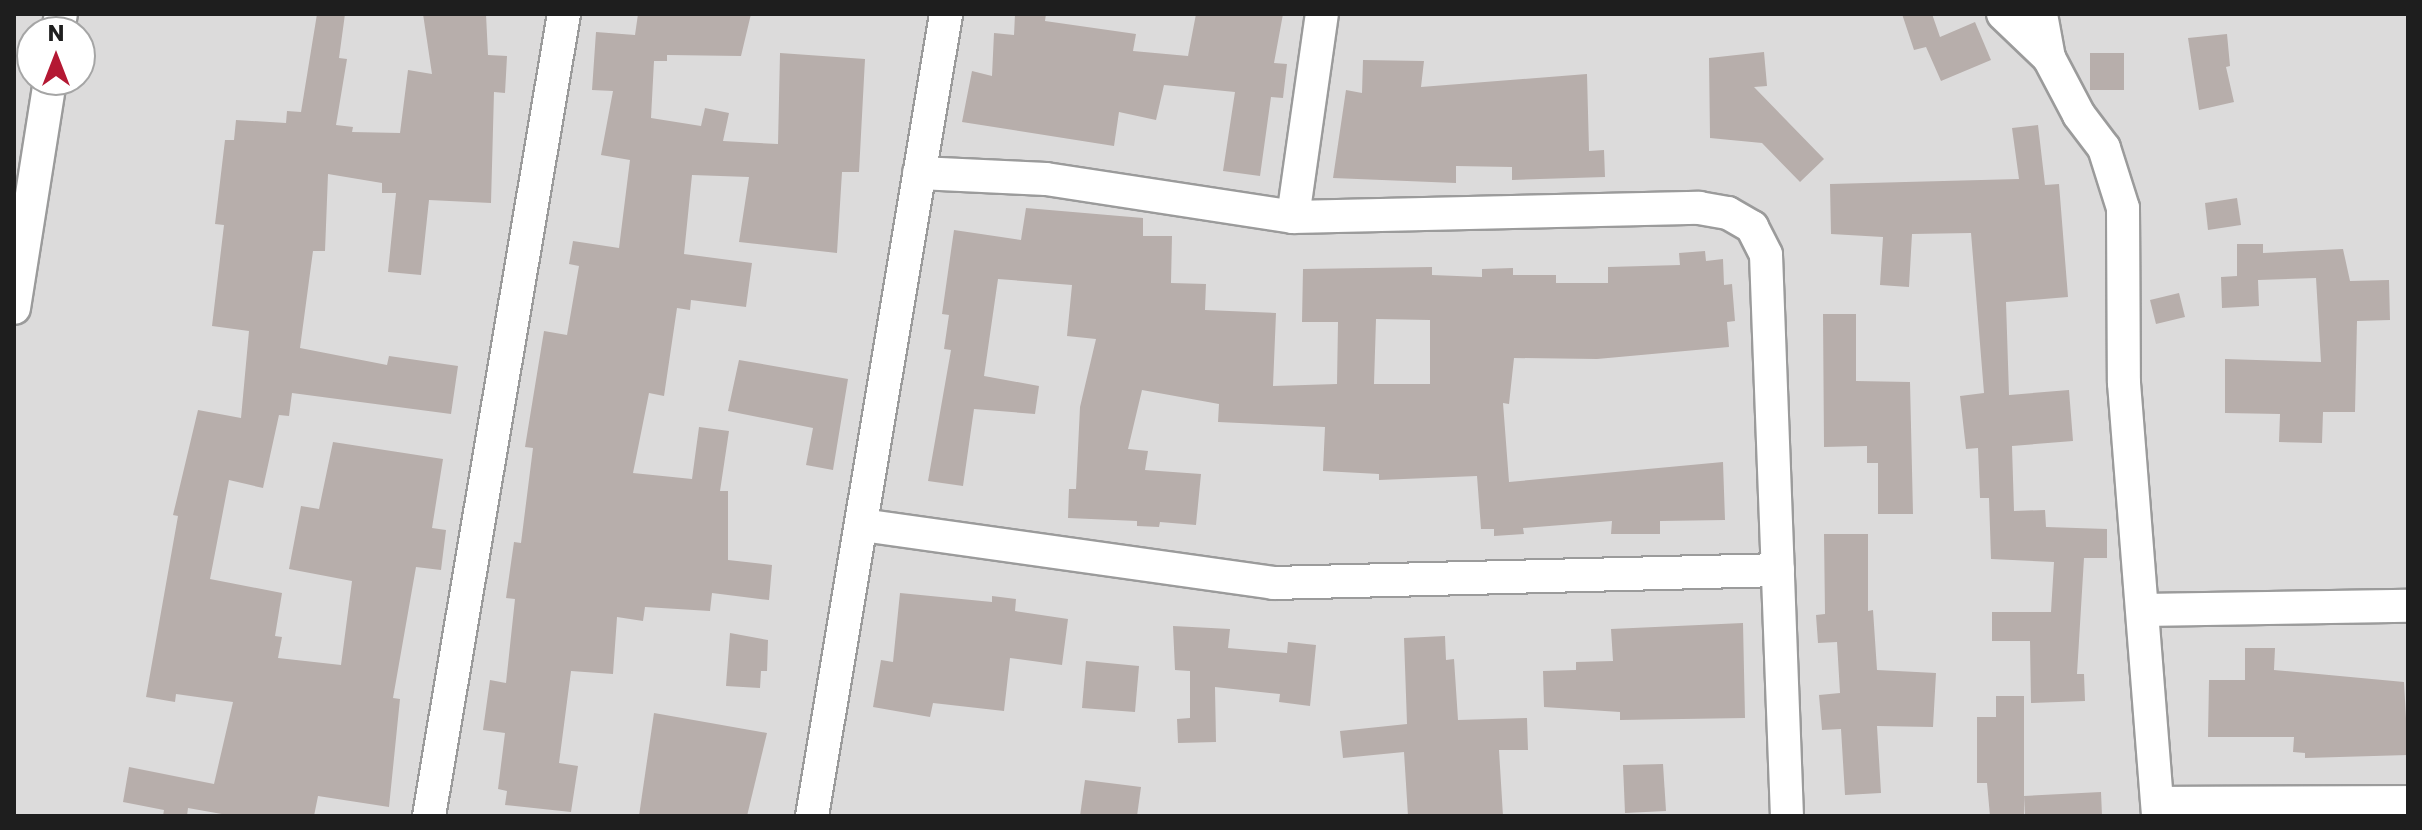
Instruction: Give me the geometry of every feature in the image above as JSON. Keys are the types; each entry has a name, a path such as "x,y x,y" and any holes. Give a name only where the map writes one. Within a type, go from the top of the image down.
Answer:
{"street":[{"path":"429,816 564,14"},
{"path":"812,816 946,14"},
{"path":"1293,217 1322,14"},
{"path":"2003,14 2049,58"},
{"path":"2041,14 2049,58 2079,115 2104,148 2123,208 2124,383 2158,810 2408,802"},
{"path":"14,308 47,96"},
{"path":"919,173 1046,179 1293,217 1699,208 1728,213 1752,227 1766,255 1787,816"},
{"path":"862,525 1273,583 1778,570"},
{"path":"2143,610 2408,606"}],"shaded area":[{"path":"14,14 2408,14 2408,816 14,816"}],"building":[{"path":"317,14 345,14 339,58 347,59 336,125 353,127 352,132 400,133 408,70 432,74 423,14 486,14 488,55 507,56 505,93 494,92 491,203 429,200 421,275 388,272 396,193 382,193 382,183 328,174 325,251 313,251 300,348 387,365 389,356 458,366 451,414 292,393 289,416 279,415 263,488 229,480 210,579 282,593 275,636 282,637 278,658 341,665 352,581 289,569 301,506 319,509 333,442 443,459 432,528 446,530 441,570 416,567 393,698 400,699 389,807 318,796 314,816 233,816 188,808 187,816 163,816 164,810 123,802 129,767 214,784 233,702 176,694 175,702 146,697 178,516 173,515 198,410 241,418 249,331 212,326 224,225 215,224 225,140 234,140 236,120 286,123 287,111 301,112"},
{"path":"638,14 751,14 741,56 667,55 667,61 654,61 651,118 701,126 705,108 729,113 723,141 778,144 780,53 865,59 859,172 842,172 837,253 739,242 749,177 692,175 684,254 752,263 746,307 691,300 690,310 677,308 664,396 649,393 633,473 692,479 699,427 729,431 720,491 728,491 728,560 772,565 769,600 712,593 710,611 645,607 643,621 617,617 613,674 571,671 559,763 578,766 571,812 505,805 507,791 498,789 505,733 483,730 490,680 506,683 515,599 506,598 514,542 521,543 533,448 525,447 544,331 567,335 579,266 569,264 573,241 619,248 630,160 601,155 613,91 592,90 596,32 635,35"},
{"path":"1015,14 1046,14 1045,21 1136,34 1133,51 1188,56 1196,14 1283,14 1274,63 1287,64 1283,98 1271,97 1260,176 1223,171 1235,92 1164,85 1156,120 1119,112 1114,146 962,122 972,71 992,76 994,33 1014,35"},
{"path":"1902,14 1932,14 1940,37 1975,22 1991,60 1941,81 1926,47 1914,50"},
{"path":"2227,34 2230,66 2226,67 2234,102 2199,110 2188,38"},
{"path":"1764,52 1767,86 1754,87 1824,159 1800,182 1762,143 1710,138 1709,58"},
{"path":"2090,53 2124,53 2124,90 2090,90"},
{"path":"1363,60 1424,61 1421,87 1587,74 1589,151 1604,150 1605,177 1512,180 1512,167 1456,166 1456,183 1333,178 1346,90 1362,93"},
{"path":"2038,125 2045,185 2059,184 2068,297 2006,302 2009,395 2069,390 2073,441 2012,446 2014,511 2045,510 2046,527 2107,529 2107,558 2084,558 2077,674 2084,674 2085,701 2031,703 2030,641 1992,641 1992,612 2051,612 2054,562 1991,559 1989,498 1980,498 1978,448 1966,449 1960,396 1984,393 1971,233 1912,234 1909,287 1880,285 1883,237 1831,234 1830,184 2019,179 2012,128"},
{"path":"2237,198 2241,225 2208,230 2205,203"},
{"path":"1026,208 1143,218 1143,236 1172,236 1171,283 1206,284 1205,310 1276,313 1273,386 1337,384 1338,322 1302,322 1303,269 1432,267 1432,275 1482,277 1482,269 1513,268 1513,275 1556,275 1556,283 1608,283 1608,267 1680,265 1679,253 1705,251 1706,261 1723,259 1724,285 1732,284 1735,321 1727,322 1729,347 1597,359 1514,358 1509,404 1503,403 1509,482 1723,462 1725,520 1660,521 1660,534 1611,534 1612,521 1523,528 1524,534 1494,536 1494,529 1481,529 1477,476 1379,480 1379,474 1323,471 1325,427 1218,422 1219,404 1142,390 1128,449 1148,451 1145,470 1201,474 1196,525 1160,522 1159,527 1137,526 1137,521 1068,518 1069,489 1076,489 1080,407 1096,339 1067,336 1072,285 998,279 984,376 1039,386 1035,414 974,409 963,486 928,481 951,350 944,349 949,315 942,314 954,230 1021,240","holes":["1376,319 1430,320 1430,384 1374,384"]},
{"path":"2237,244 2263,244 2263,253 2343,249 2350,281 2389,280 2390,320 2357,321 2355,412 2323,412 2322,443 2279,442 2280,414 2225,413 2225,359 2321,362 2316,278 2258,280 2259,306 2222,308 2221,277 2237,276"},
{"path":"2179,293 2185,317 2156,324 2150,300"},
{"path":"1823,314 1856,314 1856,381 1910,382 1913,514 1878,514 1878,463 1867,463 1867,446 1824,447"},
{"path":"739,360 848,379 833,470 806,465 813,428 728,411"},
{"path":"1824,534 1868,534 1868,611 1873,610 1877,670 1936,673 1933,727 1877,726 1881,793 1845,795 1841,729 1822,730 1819,695 1840,693 1837,642 1818,643 1816,615 1825,614"},
{"path":"900,593 992,602 992,596 1016,599 1015,611 1068,619 1062,665 1010,658 1004,711 933,703 930,717 873,707 881,660 893,662"},
{"path":"1743,623 1745,718 1620,720 1620,712 1544,707 1543,671 1576,670 1576,662 1613,661 1611,629"},
{"path":"1173,626 1230,629 1228,648 1287,653 1288,642 1316,645 1310,706 1279,702 1280,694 1215,687 1216,742 1178,743 1177,719 1190,718 1190,671 1175,670"},
{"path":"730,633 768,640 767,671 761,671 760,688 726,686"},
{"path":"1445,636 1446,660 1454,659 1458,720 1527,718 1528,750 1499,750 1503,816 1408,816 1404,752 1343,758 1340,731 1407,724 1404,638"},
{"path":"2245,648 2275,648 2274,670 2404,682 2408,755 2305,758 2305,753 2293,752 2294,737 2208,737 2209,680 2245,680"},
{"path":"1086,661 1139,666 1135,712 1082,708"},
{"path":"1996,696 2024,696 2024,816 1990,816 1987,783 1977,783 1977,717 1996,717"},
{"path":"654,713 767,733 747,816 639,816"},
{"path":"1663,764 1666,811 1625,813 1623,765"},
{"path":"1085,780 1141,787 1137,816 1080,816"},
{"path":"2101,792 2102,816 2025,816 2024,796"}]}
